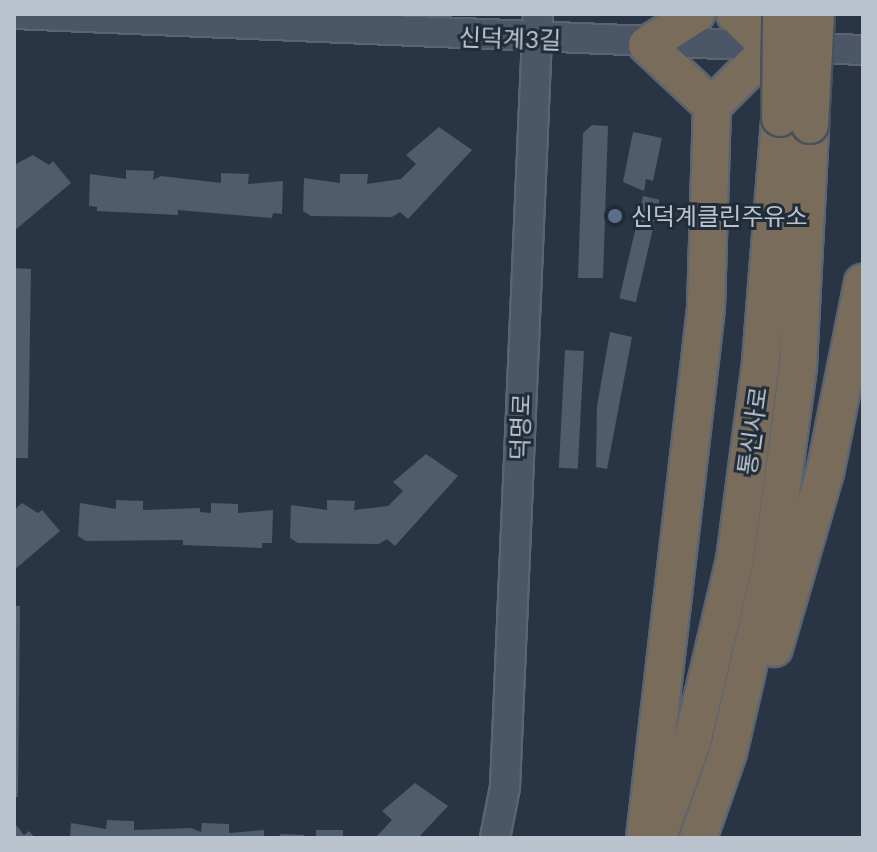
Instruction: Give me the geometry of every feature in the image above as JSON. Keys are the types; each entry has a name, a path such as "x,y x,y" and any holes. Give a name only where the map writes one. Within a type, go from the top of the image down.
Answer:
{"highway":[{"path":"696,14 647,45 712,106"},
{"path":"645,838 706,308 712,106 770,48 735,14"},
{"name":"통신사로","path":"698,838 728,753 771,567 798,366 795,122 781,14"},
{"name":"통신사로","path":"658,838 692,743 735,560 795,122 816,14"},
{"path":"708,838 801,564 844,390 863,283"}],"street":[{"name":"신덕계3길","path":"14,14 537,26 647,45 863,50"},
{"name":"덕명로","path":"495,838 505,787 537,26"}],"building":[{"path":"592,125 608,126 603,278 578,278 583,133"},
{"path":"439,127 472,150 408,219 400,212 392,217 311,216 303,211 304,178 340,183 340,174 368,174 367,184 401,179 416,164 406,155"},
{"path":"633,132 662,138 653,181 646,179 644,191 623,182"},
{"path":"33,155 49,165 53,161 71,183 14,231 14,165"},
{"path":"126,170 154,171 153,180 161,176 221,183 221,173 249,174 248,184 283,181 282,214 273,213 272,218 178,210 178,215 97,211 97,207 89,206 90,174 126,179"},
{"path":"643,196 660,200 636,302 619,298"},
{"path":"14,268 31,269 28,458 14,458"},
{"path":"610,332 632,337 607,469 596,467 597,406"},
{"path":"565,350 584,351 578,469 559,468"},
{"path":"426,454 458,476 395,546 387,539 379,544 298,543 290,538 291,505 327,510 327,500 355,501 354,510 388,506 403,491 393,482"},
{"path":"116,500 143,501 143,510 200,508 200,512 211,513 211,503 238,504 238,513 273,510 272,543 262,543 262,548 183,545 183,540 86,541 78,536 80,503 116,509"},
{"path":"22,503 38,513 42,510 60,531 14,570 14,510"},
{"path":"14,606 20,606 18,797 14,797"},
{"path":"415,783 448,806 418,838 375,838 392,820 382,811"},
{"path":"107,820 134,821 134,830 191,828 201,832 202,823 229,824 229,833 264,830 264,838 70,838 71,823 106,829"},
{"path":"16,825 24,835 29,831 35,838 14,838"},
{"path":"316,830 343,830 343,838 316,838"},
{"path":"280,834 304,835 305,838 279,838"}],"place":[{"name":"신덕계클린주유소","path":"615,216"}]}
